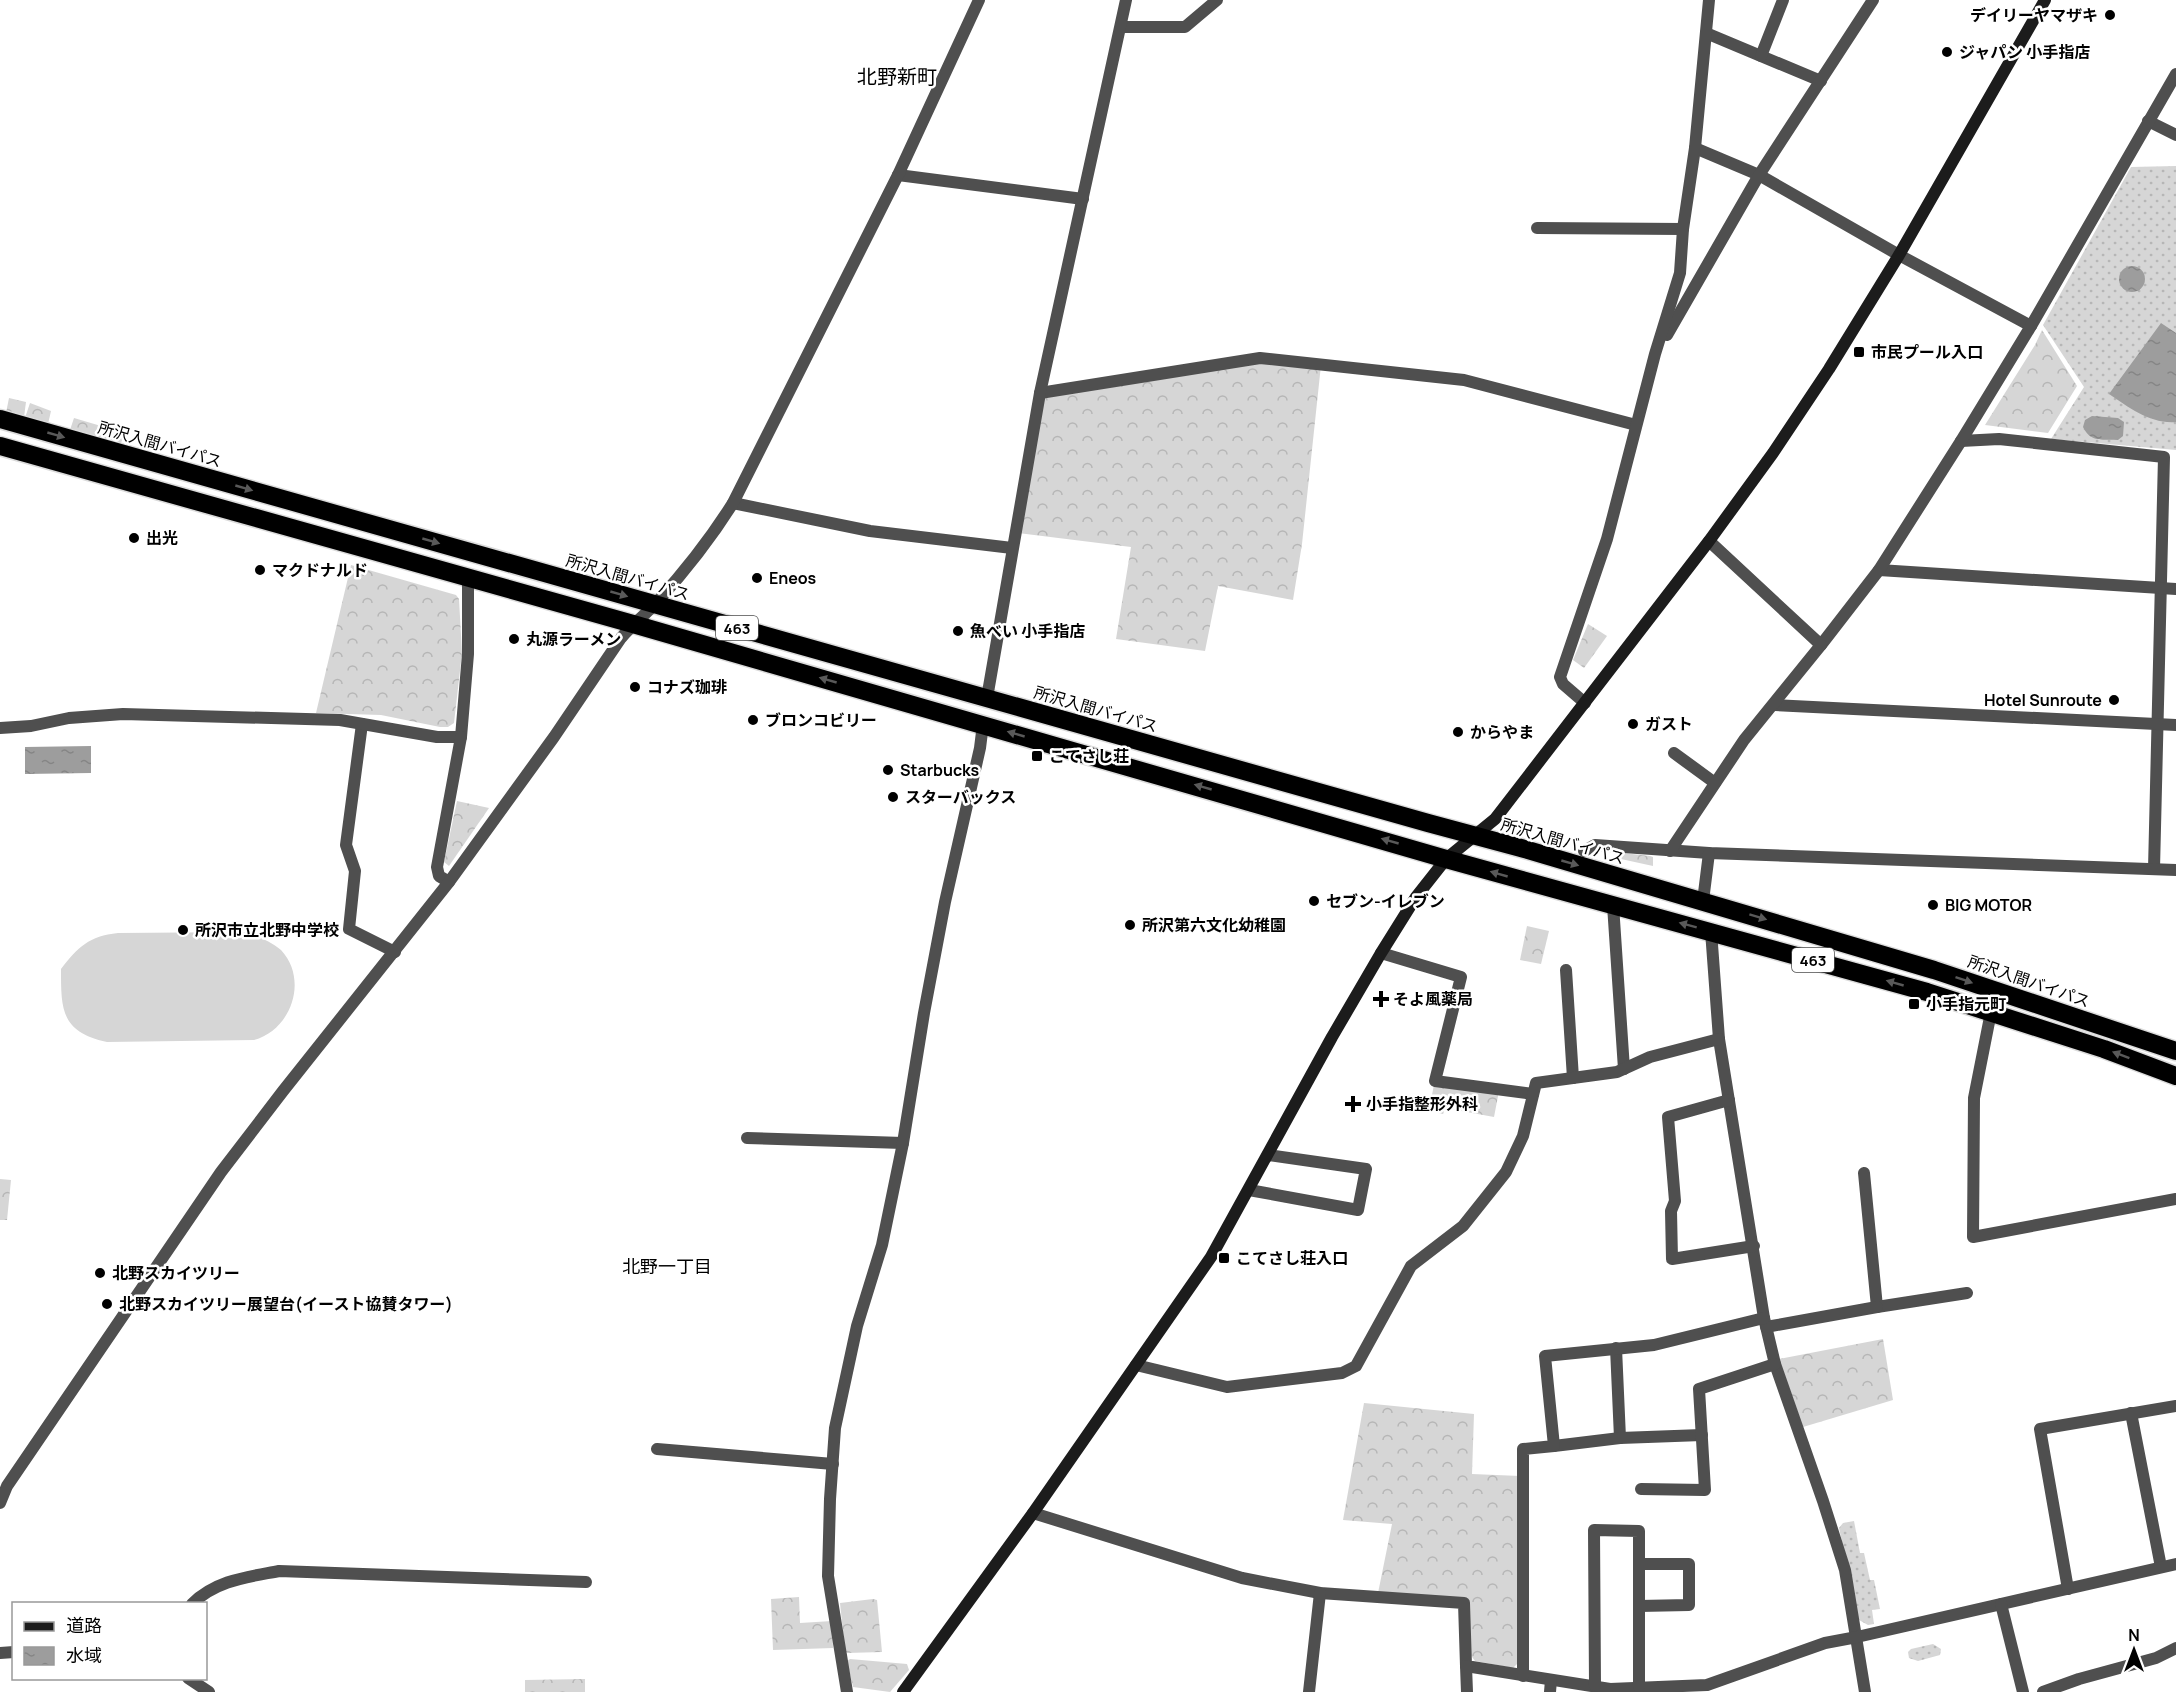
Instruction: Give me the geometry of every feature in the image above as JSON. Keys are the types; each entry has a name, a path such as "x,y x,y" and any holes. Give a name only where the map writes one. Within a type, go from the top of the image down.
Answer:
{"highway":[{"name":"所沢入間バイパス","path":"0,419 1703,901 1934,970 2176,1051"},
{"name":"463","path":"0,446 468,577 1446,859 1991,1012 2104,1049 2176,1076"}],"street":[{"path":"0,1503 7,1486 221,1172 283,1090 449,882 633,624 655,605 717,528 733,503 898,175 980,0"},
{"path":"987,698 1040,393 1126,0"},
{"path":"1121,27 1185,27 1217,0"},
{"path":"1585,703 1563,684 1560,676 1607,539 1655,354 1680,273 1709,0"},
{"path":"1761,56 1783,0"},
{"path":"1655,354 1759,175 1873,0"},
{"path":"903,1692 1033,1513 1190,1289 1249,1190 1381,953 1416,897 1446,859 1495,819 1709,541 1773,453 1823,378 1899,255 2045,0"},
{"path":"1706,33 1821,81"},
{"path":"1670,851 1744,741 1879,570 2031,326 2176,74"},
{"path":"2148,121 2176,135"},
{"path":"1695,148 1759,175 1899,255 2031,326"},
{"path":"898,175 1083,199"},
{"path":"1537,228 1683,229"},
{"path":"1040,393 1260,358 1464,380 1636,425"},
{"path":"1961,441 1999,439 2170,458 2161,588 2154,869"},
{"path":"733,503 870,531 1012,548"},
{"path":"1709,541 1821,645"},
{"path":"1879,570 2176,589"},
{"path":"449,882 439,876 437,867 461,737 468,654 468,577"},
{"path":"1774,705 2176,725"},
{"path":"0,728 31,726 69,718 123,714 340,720 437,737 461,737"},
{"path":"362,724 346,845 354,871 349,928 395,952"},
{"path":"847,1692 828,1576 835,1428 855,1336 882,1245 903,1143 945,902 984,724"},
{"path":"1674,753 1715,783"},
{"path":"1584,851 1595,844 1709,853 2176,870"},
{"path":"1703,901 1709,853"},
{"path":"1613,905 1624,1069"},
{"path":"1711,932 1719,1039 1765,1323 1775,1364 1845,1570 1865,1692"},
{"path":"1381,953 1461,977 1435,1080 1533,1094"},
{"path":"1566,970 1574,1078"},
{"path":"1991,1012 1974,1098 1973,1237 2176,1199"},
{"path":"1136,1365 1227,1387 1342,1373 1356,1366 1411,1266 1463,1226 1506,1172 1523,1136 1536,1083 1617,1072 1650,1057 1719,1039"},
{"path":"1729,1100 1668,1117 1675,1202 1671,1211 1672,1259 1754,1246"},
{"path":"747,1138 903,1143"},
{"path":"1249,1190 1358,1209 1366,1169 1268,1155"},
{"path":"1864,1173 1877,1307"},
{"path":"1554,1446 1545,1356 1654,1345 1765,1323 1967,1293"},
{"path":"1616,1348 1620,1438"},
{"path":"1641,1489 1705,1490 1699,1389 1775,1364"},
{"path":"2068,1589 2040,1429 2176,1406"},
{"path":"2132,1413 2161,1567"},
{"path":"1523,1676 1524,1449 1620,1438 1702,1435"},
{"path":"657,1449 833,1464"},
{"path":"1033,1513 1242,1578 1320,1593 1464,1603 1467,1692"},
{"path":"1595,1686 1594,1530 1639,1531 1639,1687"},
{"path":"1639,1564 1689,1564 1689,1605 1639,1606"},
{"path":"1466,1666 1523,1676 1550,1686 1595,1686 1610,1690 1639,1687 1707,1688 1825,1643 2176,1564"},
{"path":"194,1602 201,1594 223,1584 279,1571 585,1582"},
{"path":"1309,1692 1320,1593"},
{"path":"2001,1604 2023,1692"},
{"path":"2043,1692 2079,1679 2156,1658 2176,1647"},
{"path":"191,1680 209,1692"}],"green space":[{"path":"2176,166 2176,450 2051,439 2084,387 2043,325 2131,167"},
{"path":"2042,330 2077,386 2048,433 1985,425 2035,345"},
{"path":"1260,358 1321,365 1302,544 1293,600 1218,586 1205,651 1116,639 1131,547 1018,533 1044,398"},
{"path":"9,398 26,402 24,417 6,413"},
{"path":"30,403 51,411 48,424 25,418"},
{"path":"74,418 101,426 100,439 70,430"},
{"path":"105,429 124,436 120,445 101,439"},
{"path":"351,565 456,595 459,599 462,653 454,723 448,727 381,715 316,713"},
{"path":"1588,624 1607,636 1584,668 1573,660"},
{"path":"457,801 489,808 449,866 444,862"},
{"path":"1623,853 1653,857 1653,866 1621,859"},
{"path":"1527,926 1549,931 1541,964 1520,960"},
{"path":"248,932 281,950 294,975 295,989 292,1002 278,1026 267,1034 254,1040 107,1042 80,1032 67,1017 63,1007 61,969 79,949 92,940 118,933"},
{"path":"1435,1079 1499,1091 1494,1117 1445,1108 1443,1114 1429,1111"},
{"path":"0,1179 11,1180 7,1220 0,1220"},
{"path":"1883,1339 1893,1400 1803,1427 1779,1359"},
{"path":"1364,1403 1474,1414 1472,1474 1520,1476 1519,1662 1513,1668 1475,1661 1470,1654 1468,1599 1378,1593 1392,1524 1343,1520"},
{"path":"1854,1521 1860,1553 1864,1553 1870,1580 1874,1580 1880,1609 1872,1610 1874,1624 1868,1625 1859,1620 1839,1528 1843,1523"},
{"path":"799,1597 800,1623 832,1621 833,1648 773,1650 771,1599"},
{"path":"877,1600 882,1652 847,1653 840,1603"},
{"path":"1933,1644 1941,1649 1940,1655 1918,1661 1909,1658 1908,1652 1911,1649"},
{"path":"850,1659 907,1664 909,1670 890,1692 853,1687 847,1661"},
{"path":"585,1679 585,1692 525,1692 525,1680"}],"water":[{"path":"2132,266 2141,270 2145,279 2141,288 2132,292 2123,288 2119,279 2123,270"},
{"path":"2161,323 2176,333 2176,422 2149,418 2109,394"},
{"path":"2092,416 2118,418 2124,422 2123,436 2118,440 2093,438 2083,427 2085,420"},
{"path":"91,746 91,773 25,774 25,747"}],"place":[{"name":"デイリーヤマザキ","path":"2110,15"},
{"name":"ジャパン 小手指店","path":"1947,52"},
{"name":"市民プール入口","path":"1859,352"},
{"name":"出光","path":"134,538"},
{"name":"マクドナルド","path":"260,570"},
{"name":"Eneos","path":"757,578"},
{"name":"魚べい 小手指店","path":"958,631"},
{"name":"丸源ラーメン","path":"514,639"},
{"name":"コナズ珈琲","path":"635,687"},
{"name":"Hotel Sunroute","path":"2114,700"},
{"name":"ブロンコビリー","path":"753,720"},
{"name":"ガスト","path":"1633,724"},
{"name":"からやま","path":"1458,732"},
{"name":"こてさし荘","path":"1037,756"},
{"name":"Starbucks","path":"888,770"},
{"name":"スターバックス","path":"893,797"},
{"name":"セブン-イレブン","path":"1314,901"},
{"name":"BIG MOTOR","path":"1933,905"},
{"name":"所沢第六文化幼稚園","path":"1130,925"},
{"name":"所沢市立北野中学校","path":"183,930"},
{"name":"そよ風薬局","path":"1381,999"},
{"name":"小手指元町","path":"1914,1004"},
{"name":"小手指整形外科","path":"1353,1104"},
{"name":"こてさし荘入口","path":"1224,1258"},
{"name":"北野スカイツリー","path":"100,1273"},
{"name":"北野スカイツリー展望台(イースト協賛タワー)","path":"107,1304"}],"district":[{"name":"北野新町","path":"897,76"},
{"name":"北野一丁目","path":"667,1266"}]}
